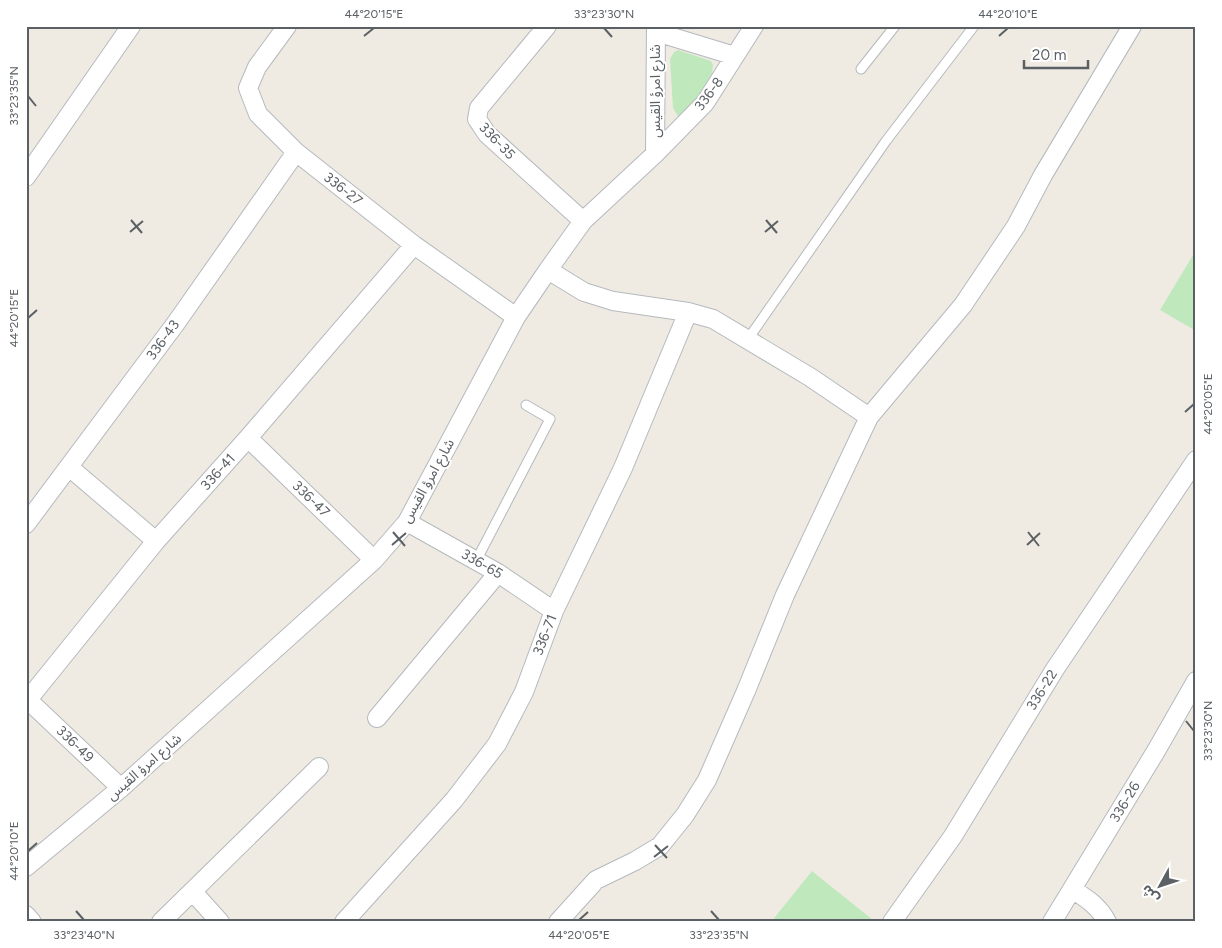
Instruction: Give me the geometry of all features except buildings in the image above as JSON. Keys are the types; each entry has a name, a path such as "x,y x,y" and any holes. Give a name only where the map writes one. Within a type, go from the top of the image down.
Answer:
{"street":[{"path":"26,177 130,26"},
{"name":"336-27","path":"287,26 257,67 248,88 258,114 296,152 414,246 516,318"},
{"name":"336-35","path":"547,26 479,108 477,120 487,134 583,221"},
{"name":"336-8","path":"655,154 705,103 754,26"},
{"path":"558,922 596,880 636,862 660,846 684,815 707,780 785,595 869,417 963,305 1016,226 1043,175 1132,26"},
{"path":"656,29 735,56"},
{"name":"شارع امرؤ القيس","path":"26,867 121,788 374,560 407,522 516,318 548,270 583,221 655,154 656,29"},
{"name":"336-43","path":"26,524 176,323 296,152"},
{"name":"336-41","path":"27,701 156,541 414,246"},
{"path":"548,270 584,292 613,301 688,312 713,319 810,377 869,417"},
{"name":"336-71","path":"344,922 454,800 497,744 524,692 554,611 623,468 688,312"},
{"name":"336-47","path":"248,438 374,560"},
{"name":"336-22","path":"892,922 953,836 1055,669 1196,460"},
{"path":"69,467 156,541"},
{"name":"336-65","path":"407,522 498,573 554,611"},
{"path":"377,718 498,573"},
{"name":"336-26","path":"1052,922 1156,751 1196,681"},
{"name":"336-49","path":"27,701 121,788"},
{"path":"161,922 320,768"},
{"path":"1072,889 1090,900 1101,911 1107,922"},
{"path":"193,892 220,922"},
{"path":"26,915 32,922"}],"lane":[{"path":"861,70 895,26"},
{"path":"748,340 886,141 974,26"},
{"path":"476,561 550,419 526,405"}],"green space":[{"path":"678,50 711,61 713,65 712,73 687,114 683,117 678,116 673,108 670,59 674,52"},
{"path":"1196,250 1196,331 1160,310"},
{"path":"812,871 873,920 872,922 771,922"}]}
